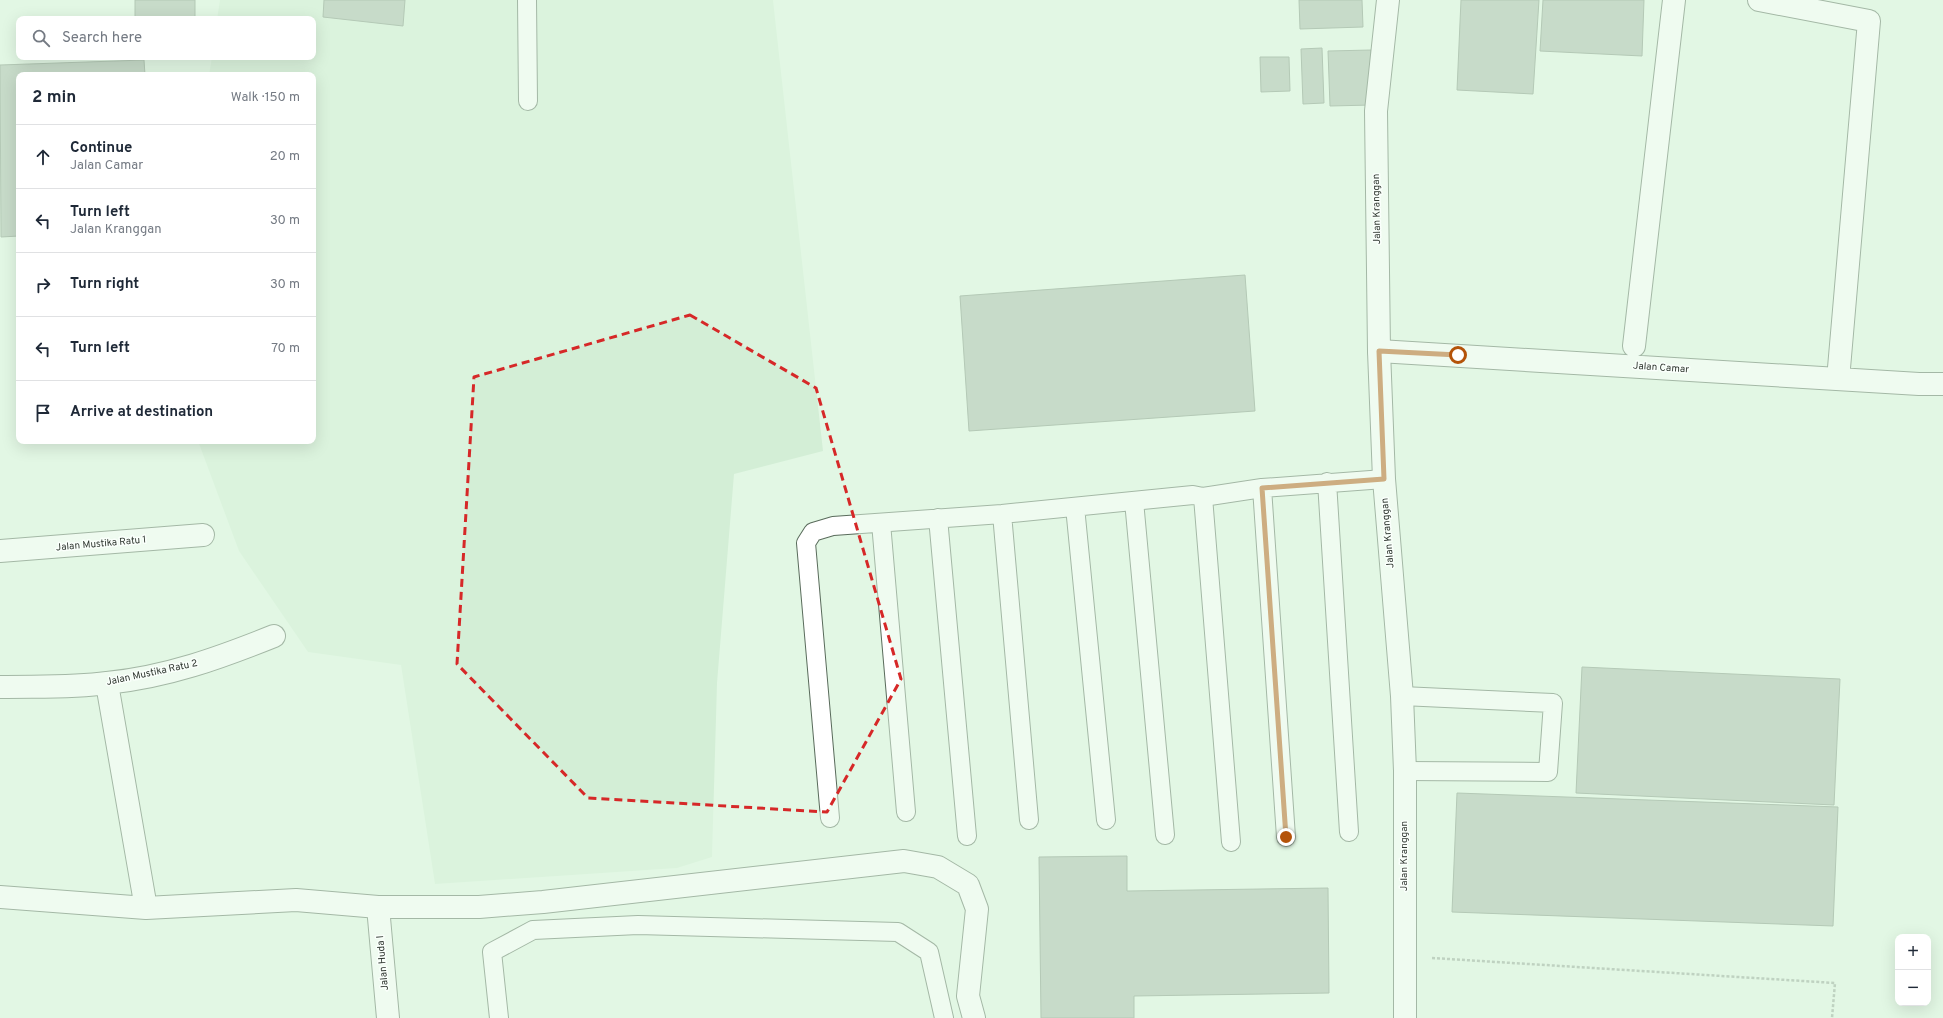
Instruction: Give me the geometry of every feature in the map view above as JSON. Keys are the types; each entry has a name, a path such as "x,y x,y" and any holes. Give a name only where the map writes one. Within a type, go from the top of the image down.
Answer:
{"street":[{"name":"Jalan Kranggan","path":"1388,0 1376,111 1379,351 1384,479 1402,696 1405,771 1405,1018"},
{"path":"1634,346 1674,0"},
{"path":"1759,0 1869,21 1839,368"},
{"name":"Jalan Camar","path":"1379,351 1919,384 1943,384"},
{"name":"Jalan Mustika Ratu 1","path":"0,551 202,535"},
{"name":"Jalan Mustika Ratu 2","path":"0,687 107,684 169,672 210,661 274,636"},
{"path":"107,684 146,908"},
{"path":"0,897 146,908 296,900 378,907 479,907 543,902 904,861 938,867 968,885 978,908 968,996 974,1018"},
{"name":"Jalan Huda I","path":"378,907 388,1018"}],"lane":[{"path":"527,0 528,101"},
{"path":"830,818 806,543 813,532 833,526 1002,514 1193,495 1203,497 1262,488 1327,482 1384,479"},
{"path":"1327,482 1349,832"},
{"path":"1262,488 1286,837"},
{"path":"1203,497 1231,842"},
{"path":"1134,501 1165,835"},
{"path":"1075,507 1106,820"},
{"path":"1002,514 1029,820"},
{"path":"938,518 967,836"},
{"path":"881,523 906,812"},
{"path":"1402,696 1553,703 1548,772 1405,771"},
{"path":"499,1018 492,952 533,930 638,925 898,932 929,952 944,1018"}],"path":[{"path":"1404,956 1835,983 1832,1018"}],"highlighted area":[{"path":"690,315 816,388 901,679 827,812 588,798 457,664 474,377"}],"shaded area":[{"path":"220,0 773,0 823,451 734,474 717,683 712,857 677,868 435,884 401,665 308,652 239,551 199,444 316,444 316,72 210,72 212,60 316,60 316,16 217,16"}],"building":[{"path":"135,0 195,0 195,16 135,16"},
{"path":"324,0 405,0 403,26 323,17"},
{"path":"1299,0 1362,0 1363,27 1300,29"},
{"path":"1461,0 1539,0 1533,94 1457,90"},
{"path":"1543,0 1644,0 1642,56 1540,51"},
{"path":"1322,48 1324,103 1303,104 1301,49"},
{"path":"1371,50 1372,105 1330,106 1328,51"},
{"path":"1260,57 1289,57 1290,91 1261,92"},
{"path":"144,60 145,72 16,72 16,236 1,237 0,65"},
{"path":"1245,275 1255,411 969,431 960,296"},
{"path":"1582,667 1840,679 1834,805 1576,793"},
{"path":"1457,793 1838,807 1833,926 1452,912"},
{"path":"1127,856 1127,891 1328,888 1329,993 1134,996 1134,1018 1041,1018 1039,857"}],"route":[{"path":"1286,837 1262,488 1327,482 1384,479 1379,351 1458,355"}]}
